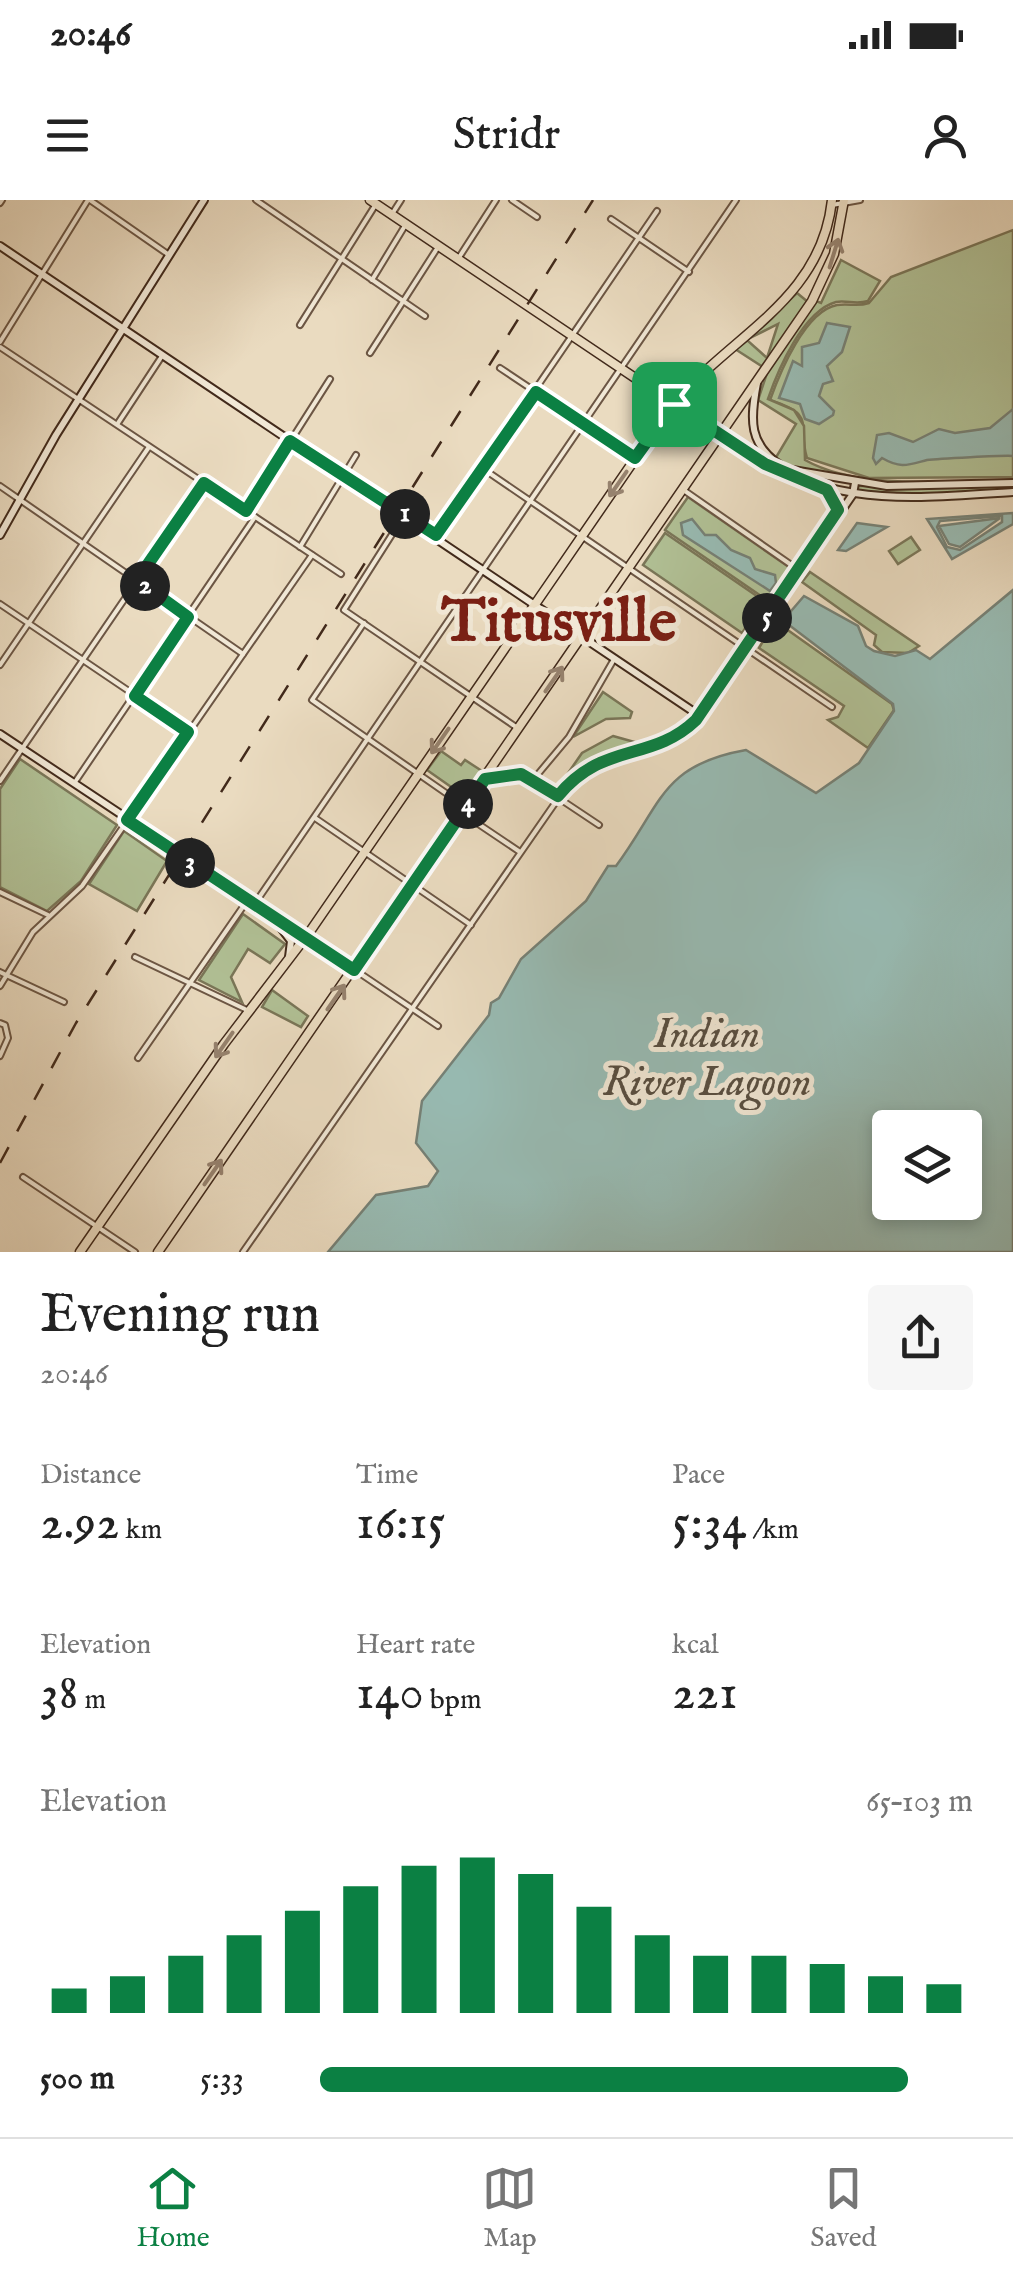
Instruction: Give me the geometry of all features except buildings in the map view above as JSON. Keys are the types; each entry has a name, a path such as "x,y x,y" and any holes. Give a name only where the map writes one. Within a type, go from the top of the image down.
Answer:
{"main road":[{"path":"373,202 720,435"},
{"path":"80,1252 306,937 674,404 798,287 820,249 832,202"},
{"path":"158,1252 812,301 834,254 844,202"},
{"path":"798,287 812,301"}],"street":[{"path":"169,255 89,200 0,344 340,574"},
{"path":"0,535 78,399 204,200"},
{"path":"256,200 425,316"},
{"path":"392,214 401,200"},
{"path":"458,259 496,200"},
{"path":"512,200 537,217"},
{"path":"138,1058 315,818 736,200"},
{"path":"832,202 860,200"},
{"path":"300,326 373,202"},
{"path":"436,535 657,211"},
{"path":"611,219 688,272"},
{"path":"372,280 406,224"},
{"path":"0,246 342,476 406,514 700,716"},
{"path":"370,353 438,247"},
{"path":"116,425 162,356"},
{"path":"500,368 635,458"},
{"path":"246,511 330,380"},
{"path":"758,380 752,433 761,450 788,470"},
{"path":"720,435 765,464 827,490 924,497 1013,492"},
{"path":"0,665 149,446"},
{"path":"300,547 356,455"},
{"path":"765,464 855,483 1013,482"},
{"path":"482,468 832,707"},
{"path":"0,781 204,483"},
{"path":"243,1252 414,1010 558,796 596,762 674,739 700,716 853,494 855,483"},
{"path":"0,486 242,654"},
{"path":"684,490 800,571"},
{"path":"827,490 838,510 834,521"},
{"path":"406,514 344,610 520,729"},
{"path":"74,784 255,518"},
{"path":"0,986 48,914 82,886 312,555"},
{"path":"0,604 188,732"},
{"path":"364,623 312,700 520,852"},
{"path":"533,780 568,737 615,658"},
{"path":"0,734 438,1026"},
{"path":"485,779 516,774 533,780 599,826"},
{"path":"315,818 471,925"},
{"path":"0,892 48,914"},
{"path":"274,920 291,941 288,960"},
{"path":"135,957 250,1010"},
{"path":"0,972 64,1002"},
{"path":"0,1056 8,1038 3,1024"},
{"path":"23,1177 135,1252"}],"green space":[{"path":"1013,230 1013,477 869,478 807,458 800,416 770,400 795,344 814,318 837,305 869,303 891,277"},
{"path":"841,260 880,281 868,301 836,302 813,317 785,358 768,399 794,410 804,426 805,460 827,470 878,480 1013,480 924,484 859,482 828,478 775,459 796,424 758,400 768,370 816,301 821,303"},
{"path":"797,293 808,302 763,367 735,349 747,340 767,358 778,324 748,339"},
{"path":"857,486 1013,489 924,494 856,491"},
{"path":"688,497 796,572 774,605 665,530"},
{"path":"665,533 764,601 742,633 643,565"},
{"path":"911,537 920,550 898,564 889,551"},
{"path":"810,572 919,646 908,653 882,652 874,645 876,635 802,582"},
{"path":"775,621 892,704 894,710 868,748 828,720 838,717 844,706 759,648"},
{"path":"603,692 632,712 630,718 606,719 573,737"},
{"path":"613,736 645,745 597,757 557,789 582,753"},
{"path":"441,751 461,765 465,760 482,771 464,796 427,770"},
{"path":"20,759 117,825 81,881 47,911 0,887 0,789"},
{"path":"124,831 167,861 137,911 89,884"},
{"path":"243,914 285,944 270,963 248,949 231,977 242,1002 199,980"},
{"path":"272,990 308,1016 301,1027 262,1007"}],"water":[{"path":"827,323 850,327 842,352 827,366 833,381 823,384 819,396 834,411 833,415 819,424 805,419 800,404 779,398 793,361 802,366 802,347 819,343"},
{"path":"1013,409 1013,456 904,465 882,458 876,464 873,458 877,435 889,433 913,442 939,429 955,433 990,428"},
{"path":"1013,513 1013,524 952,559 927,519","holes":["1002,516 1002,522 960,550 947,547 937,527 940,521"]},
{"path":"1000,518 960,547 949,544 939,526"},
{"path":"692,519 705,535 716,535 731,550 750,558 755,569 775,575 776,583 770,591 683,535 681,523"},
{"path":"857,523 887,527 846,551 838,550"},
{"name":"Indian River Lagoon","path":"1013,590 1013,1252 328,1252 376,1195 428,1186 438,1171 416,1143 422,1101 489,1015 491,1003 499,998 521,959 586,901 608,866 616,866 666,790 680,777 718,757 746,750 816,793 859,763 894,711 893,704 789,625 786,617 804,596 858,626 866,646 874,651 895,656 916,650 930,659"}],"railway":[{"path":"0,1163 76,1023 593,200"}],"district":[{"name":"Titusville","path":"559,619"}],"route":[{"path":"536,392 635,458 674,404 765,464 827,490 838,510 700,716 674,739 596,762 582,770 558,796 521,774 485,779 354,970 127,820 188,732 135,696 188,617 137,580 204,483 246,511 290,441 436,535 536,392"}]}
